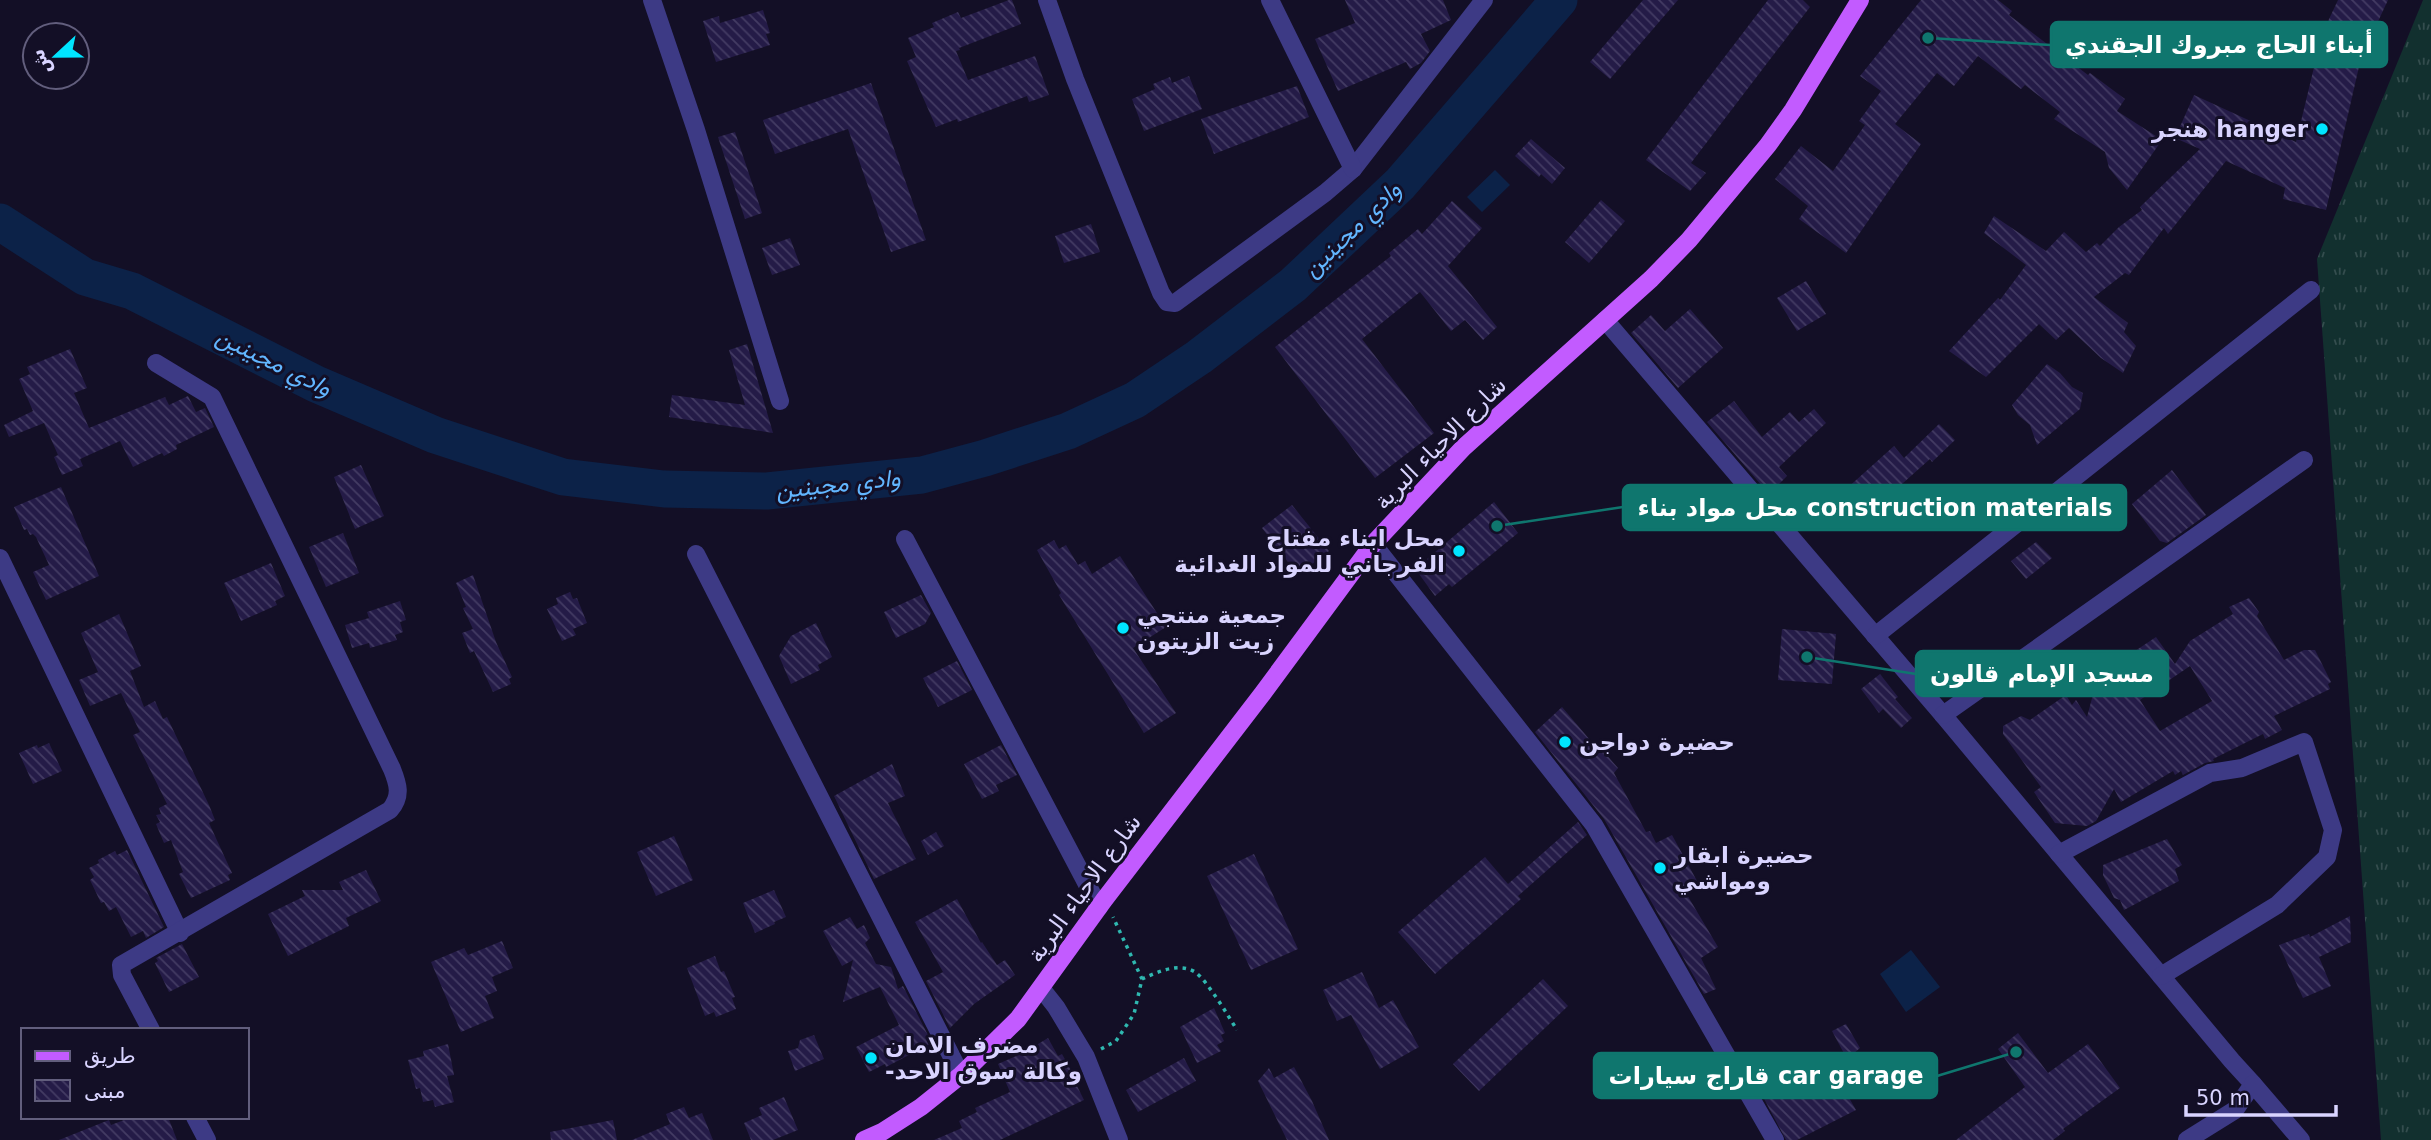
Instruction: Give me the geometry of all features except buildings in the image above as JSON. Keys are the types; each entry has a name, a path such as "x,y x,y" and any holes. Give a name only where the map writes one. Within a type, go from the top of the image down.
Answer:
{"main road":[{"name":"شارع الاحياء البرية","path":"864,1140 921,1107 961,1076 1018,1019 1101,904 1373,544 1463,448 1651,279 1689,240 1768,145 1793,110 1860,0"}],"street":[{"path":"652,0 696,130 780,401"},
{"path":"1047,0 1075,79 1161,293 1167,302 1175,303 1325,194 1353,169 1483,0"},
{"path":"1270,0 1353,169"},
{"path":"1875,636 2311,290"},
{"path":"1605,320 2301,1140"},
{"path":"150,1028 122,975 121,965 390,810 397,803 399,795 398,783 392,769 212,397 156,363"},
{"path":"1942,715 2304,460"},
{"path":"905,539 1101,904"},
{"path":"1373,544 1594,825 1775,1140"},
{"path":"696,554 961,1076"},
{"path":"0,558 180,933"},
{"path":"2059,854 2210,773 2242,768 2304,742 2333,830 2327,857 2277,905 2161,976"},
{"path":"1041,988 1056,1007 1086,1058 1119,1140"},
{"path":"2187,1140 2235,1110 2253,1084"},
{"path":"196,1119 206,1140"}],"path":[{"path":"1086,1058 1115,1041 1122,1032 1134,1014 1142,979 1101,904"},
{"path":"1142,979 1159,971 1179,968 1195,972 1237,1030"}],"green space":[{"path":"2423,0 2431,0 2431,1140 2381,1140 2317,259"}],"water":[{"path":"1495,170 1510,185 1482,212 1467,197"},
{"path":"1911,950 1940,987 1906,1012 1880,974"}],"waterway":[{"name":"وادي مجينين","path":"0,222 85,277 132,291 316,384 435,435 563,477 664,489 767,491 922,475 1068,431 1135,400 1199,357 1293,285 1400,184 1559,0"}],"place":[{"name":"أبناء الحاج مبروك الجقندي","path":"1928,38"},
{"name":"هنجر hanger","path":"2322,129"},
{"name":"محل مواد بناء construction materials","path":"1497,526"},
{"name":"محل ابناء مفتاح الفرجاني للمواد الغدائية","path":"1459,551"},
{"name":"جمعية منتجي زيت الزيتون","path":"1123,628"},
{"name":"مسجد الإمام قالون","path":"1807,657"},
{"name":"حضيرة دواجن","path":"1565,742"},
{"name":"حضيرة ابقار ومواشي","path":"1660,868"},
{"name":"قاراج سيارات car garage","path":"2016,1052"},
{"name":"مضرف الامان -وكالة سوق الاحد","path":"871,1058"}]}
